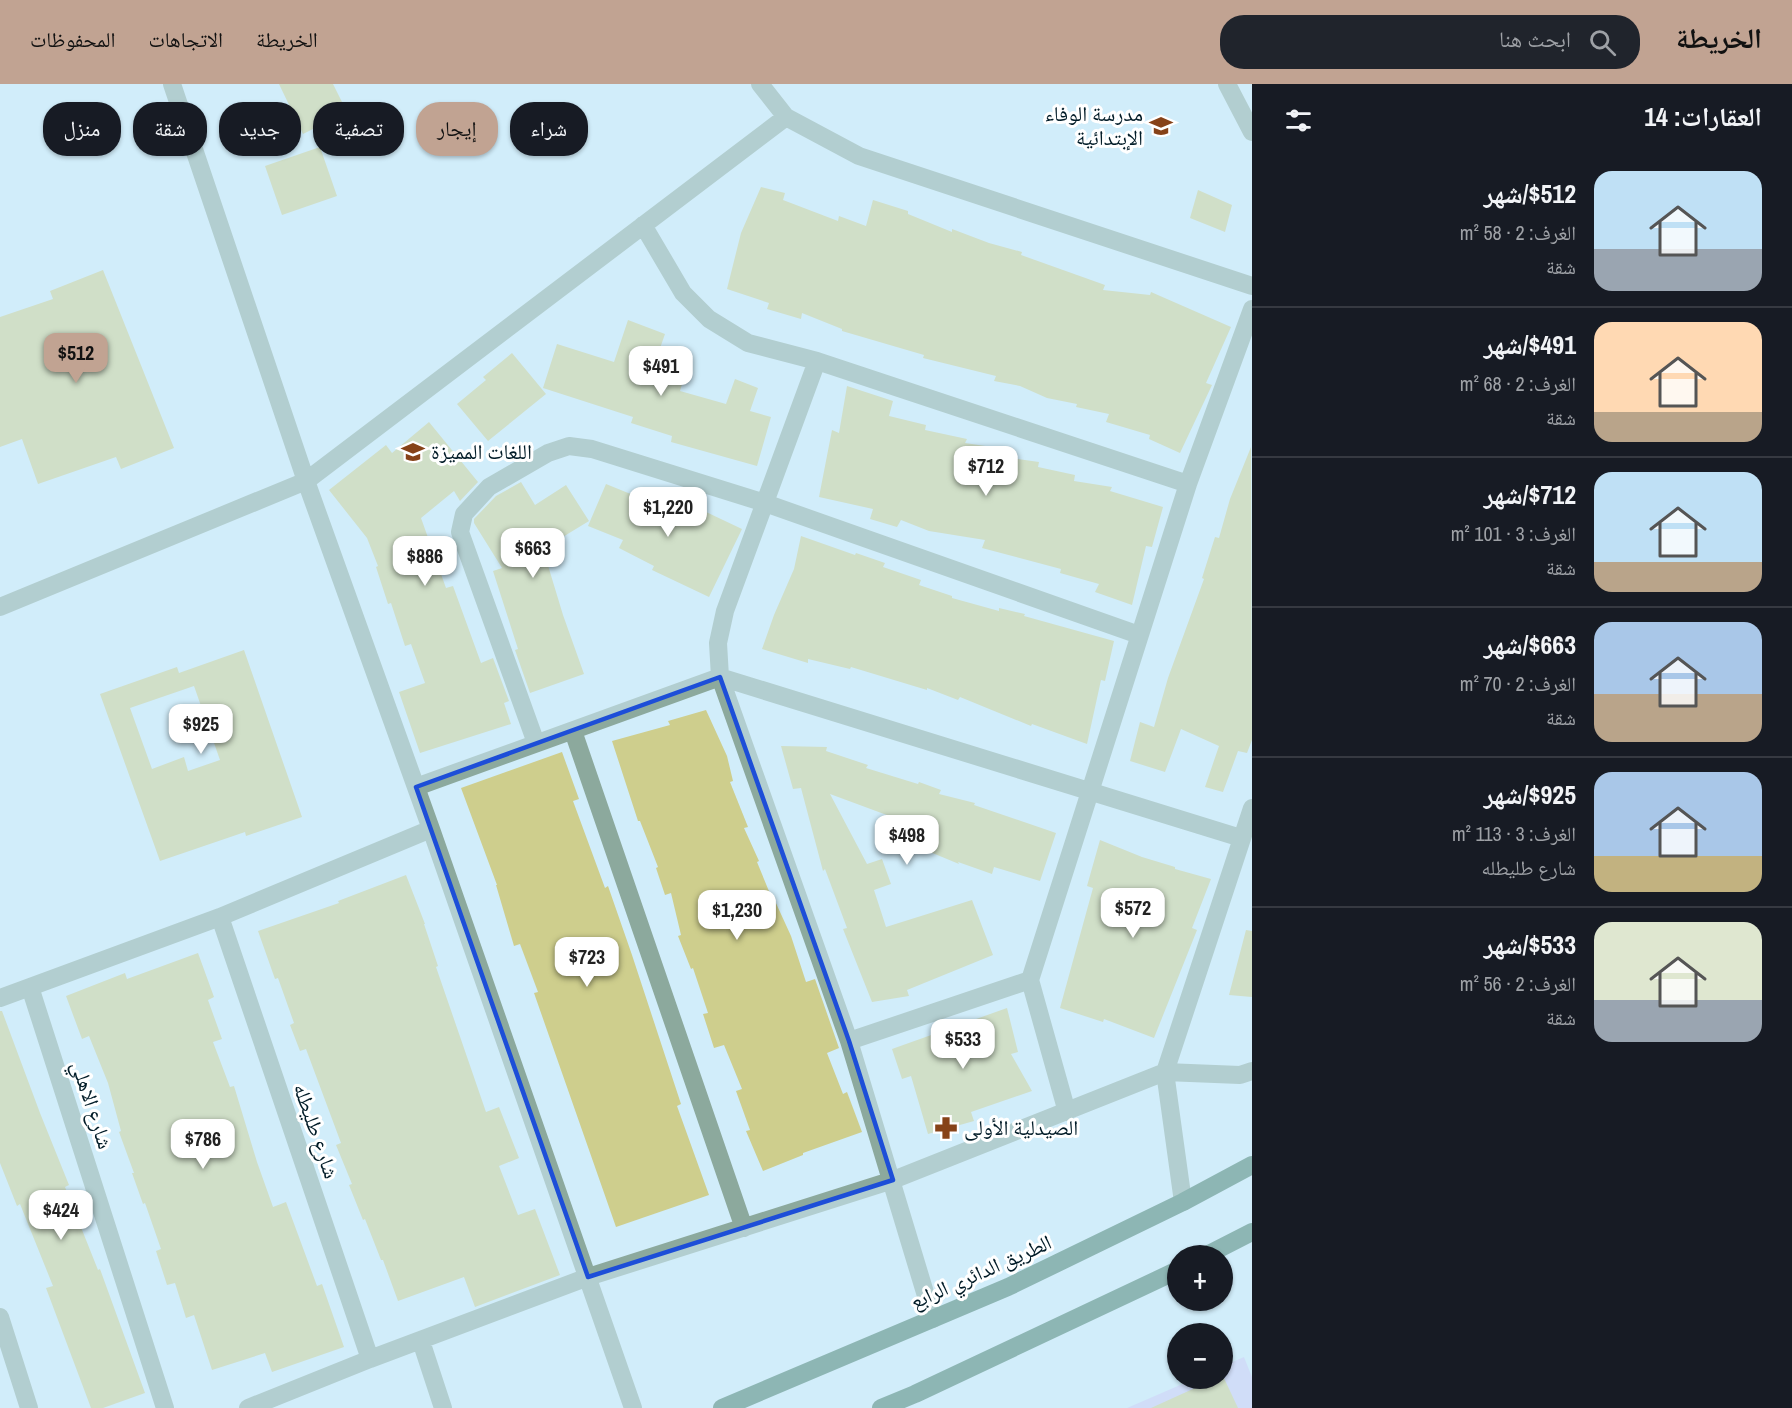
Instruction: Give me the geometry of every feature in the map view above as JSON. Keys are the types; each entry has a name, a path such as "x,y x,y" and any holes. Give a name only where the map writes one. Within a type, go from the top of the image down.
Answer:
{"main road":[{"name":"الطريق الدائري الرابع","path":"722,1408 1008,1287 1183,1202 1252,1165"},
{"path":"1227,1245 1252,1232"},
{"path":"881,1408 1167,1275"}],"street":[{"path":"172,84 306,481 431,829 633,1408"},
{"path":"760,84 786,117 860,156 1252,286"},
{"path":"1227,84 1252,132"},
{"path":"0,608 306,481 786,117"},
{"path":"644,225 683,293 709,319 748,343 817,361 1188,484"},
{"path":"1067,1112 1030,980 1188,484 1252,309"},
{"path":"817,361 725,611 718,643 720,677 849,1041 933,1318"},
{"path":"536,743 460,532 464,514 489,487 548,453 569,446 592,449 765,504 1139,635"},
{"path":"416,787 720,677 1241,838"},
{"path":"573,731 744,1228"},
{"path":"1183,1202 1165,1072 1252,808"},
{"path":"0,998 220,917 431,829"},
{"name":"شارع طليطله","path":"220,917 370,1359"},
{"path":"849,1041 1030,980"},
{"name":"شارع الاهلي","path":"30,987 165,1408"},
{"path":"248,1408 588,1276 893,1180 1165,1072 1240,1076 1252,1071"},
{"path":"0,1317 28,1408"},
{"path":"421,1341 443,1408"}],"highlighted area":[{"path":"720,677 849,1041 893,1180 588,1277 416,787"}],"shaded area":[{"path":"1244,1357 1252,1377 1252,1408 1127,1408 1171,1389 1233,1389 1233,1362"}],"building":[{"path":"279,84 333,84 342,102 313,102 313,129 303,134 301,102 288,102"},
{"path":"313,149 313,156 323,156 337,196 282,215 265,166 294,156 301,156 301,154"},
{"path":"761,187 785,193 783,200 838,221 839,216 866,226 873,200 908,211 908,214 952,232 952,229 1022,252 1021,255 1105,285 1103,290 1150,295 1151,292 1231,327 1206,383 1212,385 1180,453 1149,439 1150,435 1106,422 1109,414 1076,407 1077,404 1047,398 1020,386 994,381 996,376 923,358 924,355 842,331 842,329 802,313 801,319 767,309 769,303 727,289 741,233"},
{"path":"1198,190 1232,205 1225,232 1190,218"},
{"path":"103,270 174,448 121,469 116,457 38,484 22,439 0,447 0,317 53,299 50,291"},
{"path":"628,320 665,334 652,371 683,381 680,391 726,404 735,379 758,388 750,411 771,417 757,466 671,442 672,436 631,423 633,417 543,388 557,344 614,362"},
{"path":"512,353 546,394 488,441 457,404 486,380 483,377"},
{"path":"847,386 893,401 889,416 926,425 925,430 967,439 965,443 999,448 997,456 1039,462 1038,467 1075,475 1074,481 1112,487 1110,491 1163,507 1152,547 1146,546 1132,605 1095,592 1099,584 1060,573 1061,569 982,548 985,540 929,531 901,520 897,527 870,519 873,509 819,497 832,430 839,433"},
{"path":"429,422 478,482 460,501 454,491 421,518 446,588 453,586 481,663 493,658 509,701 504,703 511,724 420,753 399,692 425,683 411,644 405,646 391,603 388,604 376,567 378,566 367,538 329,490 386,445 392,453"},
{"path":"1251,447 1252,740 1247,753 1238,751 1223,792 1205,787 1219,746 1181,729 1165,772 1130,761 1140,722 1154,727 1168,678 1204,579 1202,578 1215,537 1219,538 1230,499"},
{"path":"521,482 535,505 566,485 589,521 543,549 584,674 530,693 515,650 518,649 493,571 502,568 474,523 474,519 496,496"},
{"path":"606,484 677,517 685,502 742,529 709,597 652,570 654,566 619,548 623,540 588,526"},
{"path":"801,536 885,563 883,567 921,580 919,585 952,596 952,598 999,611 999,608 1025,614 1024,616 1114,641 1105,681 1101,680 1087,744 1032,724 1031,726 960,697 958,700 927,688 927,690 851,667 850,669 808,659 808,663 762,649 794,569"},
{"path":"244,650 302,817 246,836 245,832 160,861 100,694 177,667 179,673","holes":["194,686 220,760 188,771 184,757 152,769 130,708"]},
{"path":"706,710 727,756 733,781 730,782 748,827 744,828 759,861 757,862 791,936 806,982 815,979 839,1048 827,1053 843,1094 847,1092 862,1132 803,1153 803,1155 763,1171 746,1131 750,1130 736,1091 742,1089 724,1045 714,1048 703,1014 708,1013 693,968 691,969 678,936 681,935 671,893 665,895 656,868 658,867 640,821 638,821 612,741 670,725 668,721"},
{"path":"781,746 827,747 826,751 868,765 866,768 918,784 919,782 941,790 939,794 975,803 974,805 1056,833 1040,881 994,867 992,874 958,862 959,864 918,847 915,853 894,845 903,821 830,794 867,864 882,859 891,884 874,890 886,927 972,900 993,955 907,990 909,996 872,1002 843,929 847,928 825,869 823,871 801,788 793,789"},
{"path":"562,752 579,799 573,801 605,888 608,886 632,955 681,1104 677,1106 709,1195 616,1227 534,993 538,992 520,944 514,946 497,885 461,788"},
{"path":"1100,840 1175,867 1175,869 1211,879 1192,928 1197,930 1154,1038 1104,1019 1103,1022 1060,1008 1093,888 1087,886"},
{"path":"406,875 425,924 438,966 436,967 486,1112 499,1107 519,1158 499,1166 518,1215 535,1209 560,1275 475,1307 464,1277 398,1301 383,1260 381,1260 349,1185 352,1184 336,1145 341,1143 306,1049 300,1051 290,1025 294,1023 258,931 339,903 338,901"},
{"path":"1246,930 1252,931 1252,997 1229,995"},
{"path":"198,953 214,997 208,1000 222,1039 213,1042 230,1087 234,1086 273,1207 286,1202 317,1286 322,1284 344,1347 272,1372 265,1353 212,1370 194,1315 186,1318 175,1283 167,1285 156,1251 161,1249 132,1173 134,1173 119,1132 121,1131 108,1083 89,1036 82,1039 66,996 125,973 127,979"},
{"path":"1007,1008 1018,1052 1011,1054 1032,1091 971,1112 974,1121 928,1134 911,1076 902,1079 892,1049"},
{"path":"0,1011 2,1011 69,1185 65,1187 98,1270 100,1269 145,1393 103,1408 91,1408 46,1288 53,1286 20,1204 17,1206 0,1163"},
{"path":"1193,1389 1229,1389 1238,1408 1151,1408"}],"place":[{"name":"مدرسة الوفاء الإبتدائية","path":"1161,126"},
{"name":"اللغات المميزة","path":"413,452"},
{"name":"الصيدلية الأولى","path":"946,1128"}]}
